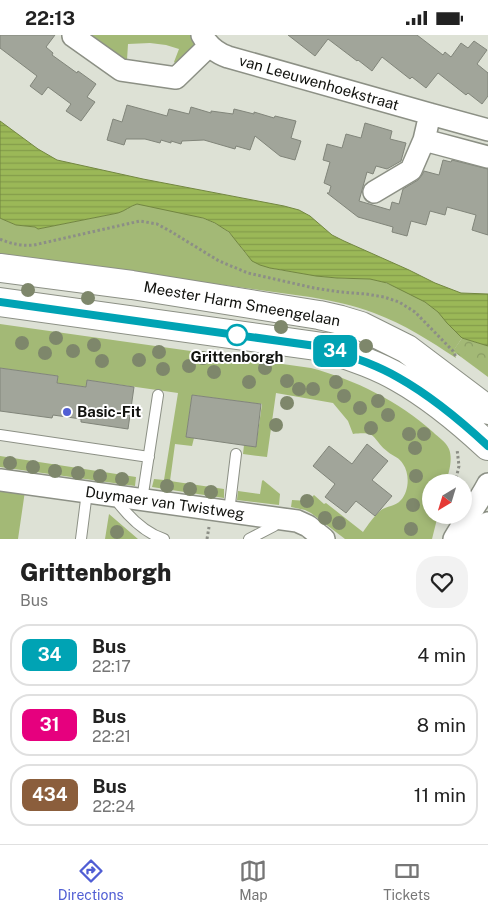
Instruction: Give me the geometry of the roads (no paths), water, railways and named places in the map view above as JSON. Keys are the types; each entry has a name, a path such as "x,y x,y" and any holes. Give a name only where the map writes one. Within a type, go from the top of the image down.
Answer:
{"street":[{"name":"van Leeuwenhoekstraat","path":"74,35 121,70 176,78 206,40 216,51 228,57 488,130"},
{"path":"374,192 411,170 424,140 430,115"},
{"path":"424,140 488,157"},
{"name":"Meester Harm Smeengelaan","path":"0,269 132,285 341,320 361,326 407,349 488,410"},
{"name":"Meester Harm Smeengelaan","path":"0,302 323,347 362,360 398,377 469,428 488,446"},
{"name":"Duymaer van Twistweg","path":"0,480 301,522 324,539"},
{"path":"454,539 488,485"},
{"path":"476,539 488,523"}],"lane":[{"path":"142,500 158,395"},
{"path":"0,435 149,457"},
{"path":"229,512 236,454"},
{"path":"81,539 86,492"},
{"path":"120,497 119,505 131,518 144,529 164,539"},
{"path":"249,539 274,526 274,518"}],"place":[{"name":"Grittenborgh","path":"237,335"},
{"name":"Basic-Fit","path":"67,412"}]}
